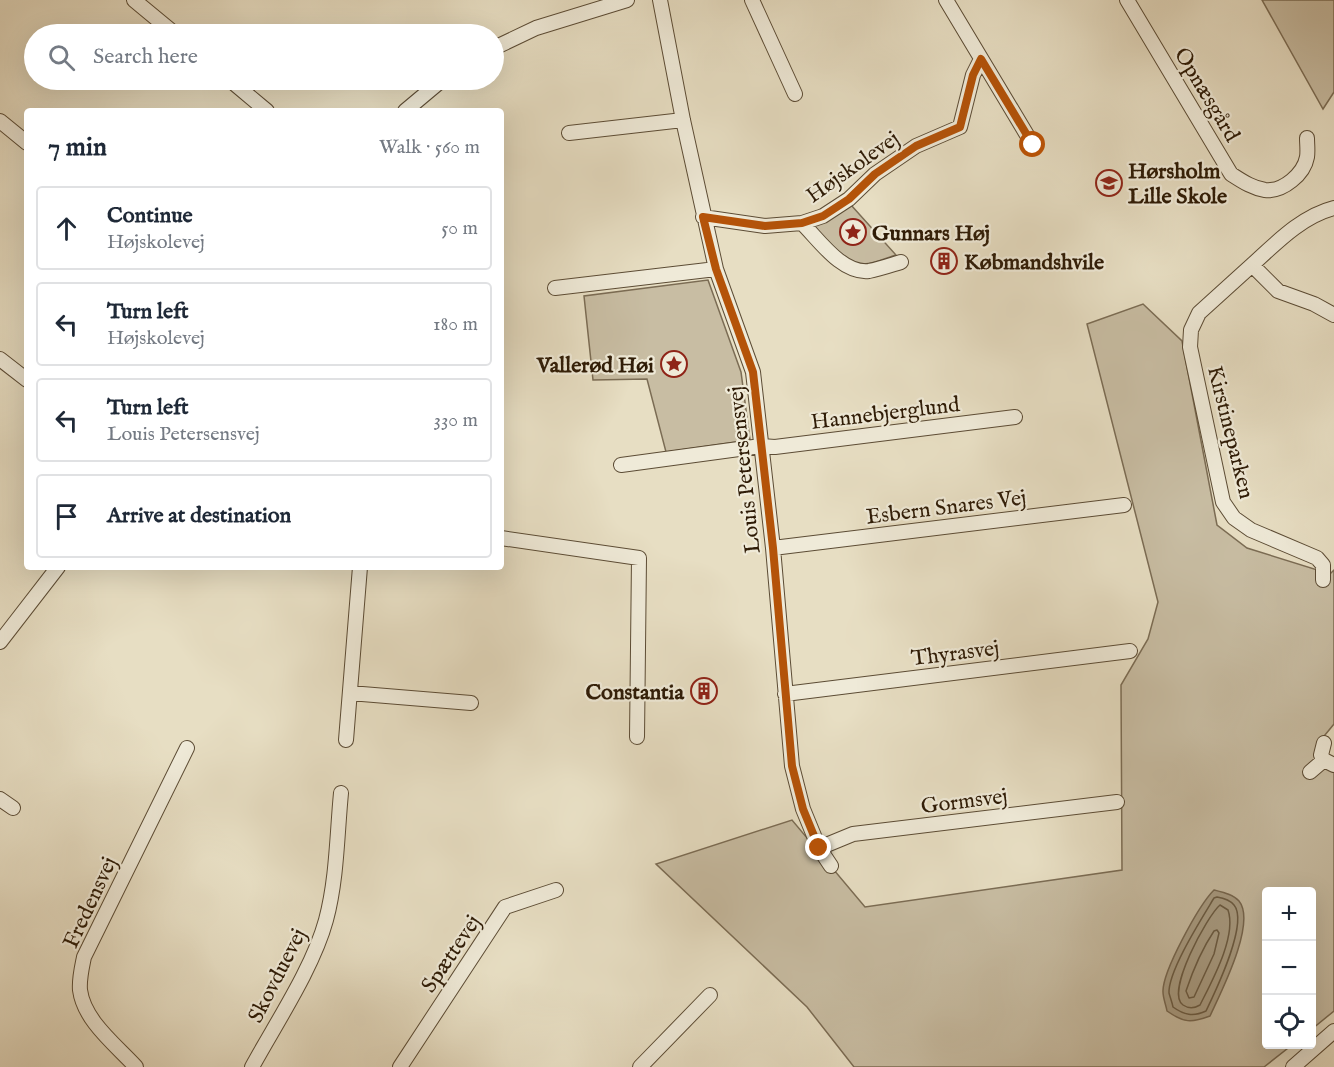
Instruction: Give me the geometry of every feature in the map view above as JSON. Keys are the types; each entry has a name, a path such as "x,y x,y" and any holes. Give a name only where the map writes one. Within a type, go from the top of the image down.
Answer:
{"street":[{"path":"134,0 164,24"},
{"path":"504,43 536,28 627,0"},
{"name":"Louis Petersensvej","path":"660,0 703,217 716,269 753,372 773,548 792,766 803,809 819,848 831,866"},
{"path":"752,0 795,94"},
{"path":"946,0 1033,145"},
{"name":"Opnæsgård","path":"1127,0 1231,174 1250,186 1268,190 1288,184 1300,172 1307,158 1307,138"},
{"name":"Højskolevej","path":"703,217 765,226 802,223 823,216 849,199 875,174 916,146 960,127 973,75 981,59"},
{"path":"242,90 263,108"},
{"path":"408,108 428,90"},
{"path":"569,134 683,120"},
{"path":"0,121 24,141"},
{"name":"Kirstineparken","path":"1323,580 1323,565 1317,558 1251,530 1234,518 1223,502 1190,347 1191,330 1199,313 1276,243 1308,219 1334,208"},
{"name":"Højskolevej","path":"802,223 841,263 854,269 867,271 901,262"},
{"path":"1252,265 1278,291 1314,304 1334,315"},
{"path":"555,288 716,269"},
{"path":"0,358 24,378"},
{"name":"Hannebjerglund","path":"621,465 761,446 775,447 1015,417"},
{"name":"Esbern Snares Vej","path":"773,548 1124,506"},
{"path":"504,538 639,558 637,737"},
{"path":"0,642 5,626 55,570"},
{"path":"346,740 360,570"},
{"name":"Thyrasvej","path":"784,694 1130,651"},
{"path":"350,693 471,703"},
{"path":"1310,772 1329,763 1321,755 1324,742"},
{"name":"Fredensvej","path":"136,1067 94,1022 85,1006 80,990 80,974 84,957 187,748"},
{"name":"Skovduevej","path":"252,1067 312,957 326,920 333,882 341,793"},
{"path":"0,799 13,808"},
{"name":"Gormsvej","path":"819,848 853,834 1117,802"},
{"name":"Spættevej","path":"400,1067 505,907 556,890"},
{"path":"640,1067 710,995"},
{"path":"1293,1067 1334,1031"}],"shaded area":[{"path":"1262,0 1334,0 1334,92 1323,109"},
{"path":"851,205 896,255 872,263 849,261 835,251 812,227"},
{"path":"708,280 741,372 750,440 666,452 647,379 593,380 584,296"},
{"path":"1143,304 1182,341 1217,525 1247,548 1330,574 1334,570 1334,724 1320,741 1321,769 1334,770 1334,1011 1316,1026 1316,887 1262,887 1262,1049 1287,1049 1264,1067 854,1067 807,1007 656,864 792,820 865,907 1122,870 1121,685 1148,639 1158,602 1087,324"}],"water":[{"path":"1214,890 1231,895 1239,901 1243,911 1240,941 1228,976 1210,1016 1193,1021 1183,1020 1167,1011 1163,994 1164,982 1182,939"}],"place":[{"name":"Hørsholm Lille Skole","path":"1109,183"},
{"name":"Gunnars Høj","path":"853,232"},
{"name":"Købmandshvile","path":"944,261"},
{"name":"Vallerød Høi","path":"674,364"},
{"name":"Constantia","path":"704,691"}],"route":[{"path":"819,848 803,809 792,766 773,548 753,372 716,269 703,217 765,226 802,223 823,216 849,199 875,174 916,146 960,127 973,75 981,59 1033,145"}]}
